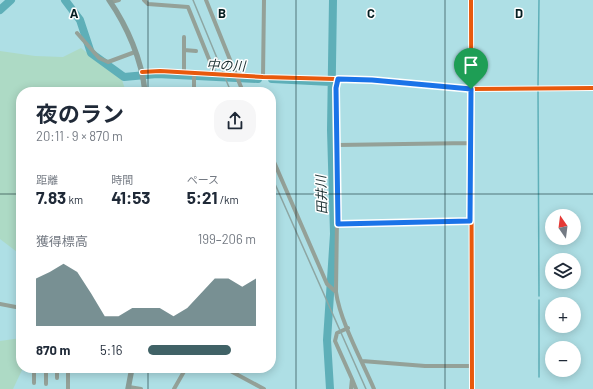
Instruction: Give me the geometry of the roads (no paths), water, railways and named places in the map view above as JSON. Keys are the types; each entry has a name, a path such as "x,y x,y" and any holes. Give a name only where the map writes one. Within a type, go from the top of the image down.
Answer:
{"main road":[{"path":"110,1 135,52 142,74 143,87"},
{"path":"129,388 131,373"}],"street":[{"path":"110,1 119,0"},
{"path":"144,0 148,4 188,7 215,74"},
{"path":"206,0 241,87"},
{"path":"263,77 264,0"},
{"path":"471,0 470,221 472,389"},
{"path":"77,33 99,58 108,62 135,52"},
{"path":"184,37 184,72"},
{"path":"184,50 196,51"},
{"path":"142,74 160,71 263,77 372,80 471,89 593,88"},
{"path":"194,72 194,87"},
{"path":"338,79 336,88 338,224 335,291 348,328 374,389"},
{"path":"338,145 470,143"},
{"path":"276,166 328,285 335,291"},
{"path":"338,224 470,221"},
{"path":"0,304 16,307"},
{"path":"348,328 337,333 335,341 356,389"},
{"path":"362,361 425,366 472,366"},
{"path":"34,373 34,383"},
{"path":"46,373 46,384"},
{"path":"57,373 57,378"},
{"path":"68,373 68,389"},
{"path":"174,389 183,373"},
{"path":"234,373 264,389"},
{"path":"351,389 352,379"},
{"path":"129,388 141,389"}],"waterway":[{"name":"中の川","path":"0,10 11,0"},
{"name":"中の川","path":"65,0 80,20 91,53 124,77 157,74 258,79"},
{"name":"田井川","path":"330,389 327,340 334,234 331,130 333,0"},
{"path":"538,86 539,0"},
{"name":"中の川","path":"272,79 331,82"},
{"path":"538,90 539,296"},
{"path":"539,300 539,377"}],"railway":[{"path":"193,0 229,87"},
{"path":"276,186 366,389"}]}
